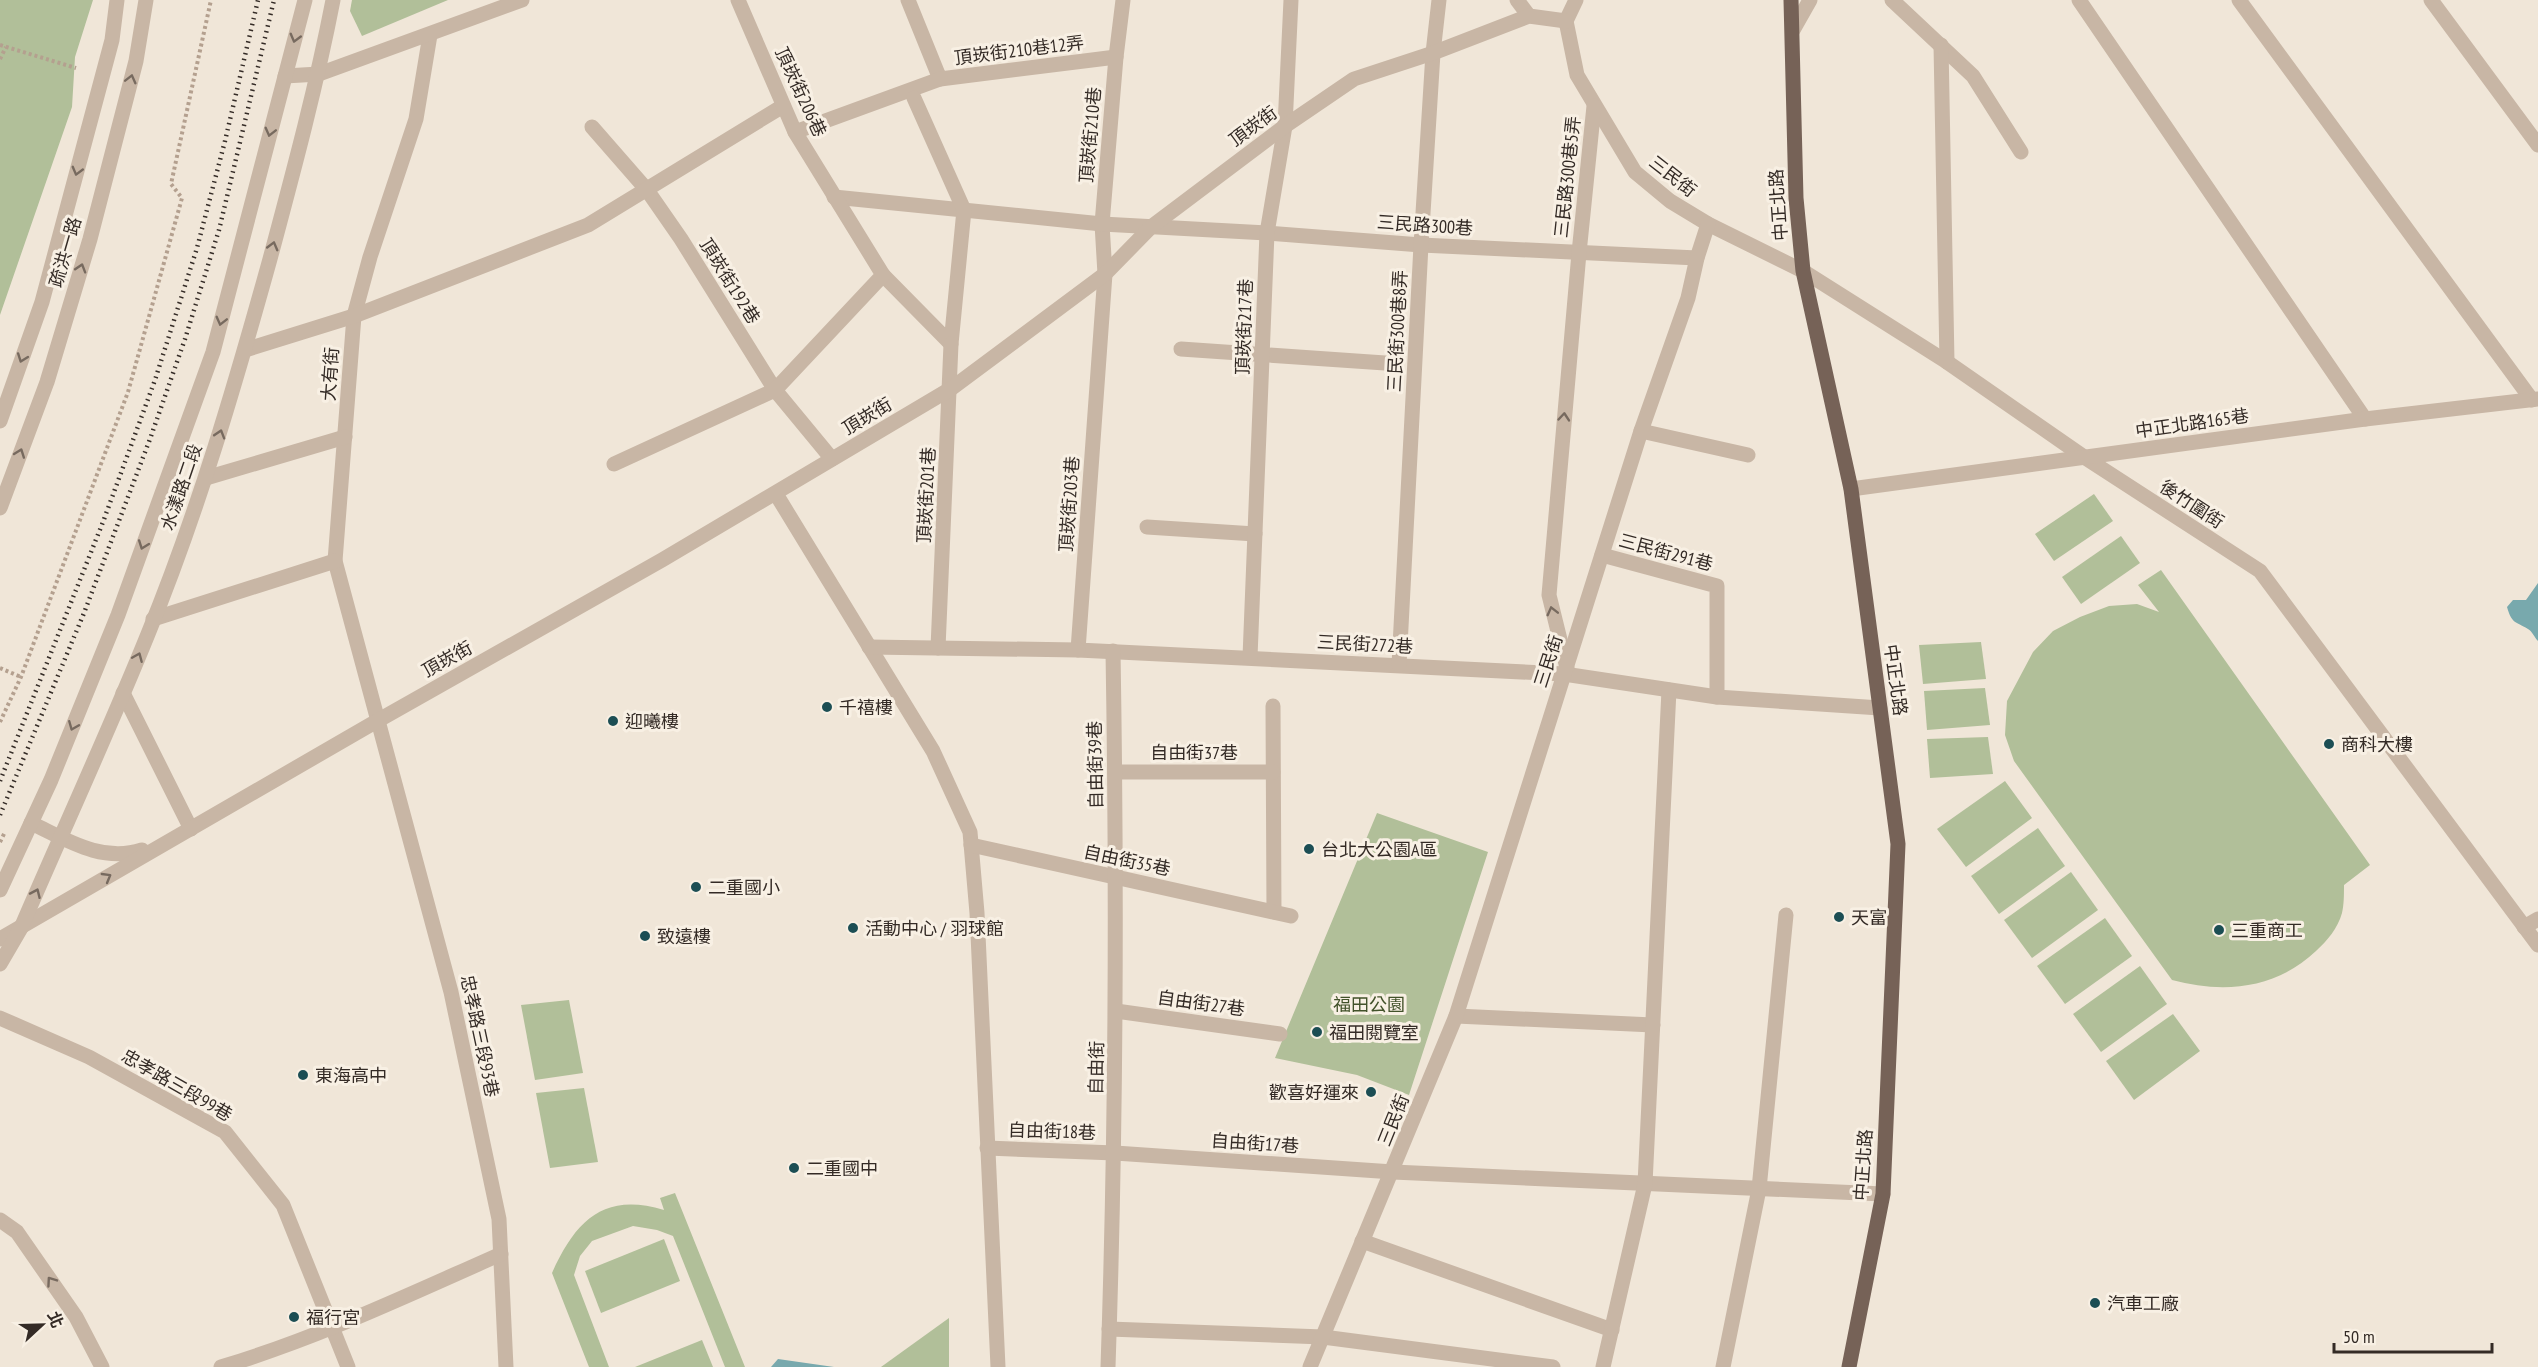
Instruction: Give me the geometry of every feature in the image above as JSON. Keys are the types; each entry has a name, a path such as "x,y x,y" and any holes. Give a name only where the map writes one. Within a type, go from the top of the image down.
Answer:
{"main road":[{"name":"中正北路","path":"1791,0 1796,198 1803,271 1851,489 1898,844 1883,1194 1850,1367"}],"street":[{"name":"疏洪一路","path":"0,421 42,302 112,40 117,0"},
{"name":"疏洪一路","path":"0,508 47,382 90,239 136,61 146,0"},
{"name":"水漾路二段","path":"0,890 31,823 118,615 213,352 304,0"},
{"name":"水漾路二段","path":"0,964 21,928 123,693 206,477 245,350 319,74 333,0"},
{"path":"285,75 319,74 522,0"},
{"name":"頂崁街206巷","path":"738,0 795,132 882,275 951,344"},
{"name":"頂崁街210巷12弄","path":"908,0 940,79 1116,57"},
{"name":"頂崁街210巷","path":"1105,274 1102,224 1123,0"},
{"name":"頂崁街217巷","path":"1250,657 1268,233 1285,126 1291,0"},
{"name":"三民街300巷8弄","path":"1399,665 1421,245 1433,53 1439,0"},
{"path":"1517,0 1528,16"},
{"path":"1566,21 1576,0"},
{"path":"1793,30 1810,0"},
{"path":"1892,0 1973,76 2021,152"},
{"path":"2079,0 2365,419"},
{"path":"2239,0 2535,400"},
{"path":"2432,0 2538,145"},
{"name":"頂崁街","path":"0,939 776,494 950,390 1105,274 1151,227 1285,126 1354,79 1433,53 1528,16 1566,21"},
{"name":"三民街","path":"1310,1367 1456,1016 1641,431 1688,298 1708,224 1670,201 1635,172 1577,75 1566,21"},
{"name":"大有街","path":"379,720 335,561 354,316 370,258 416,118 430,35"},
{"path":"1941,45 1947,362"},
{"path":"795,132 940,79"},
{"path":"914,98 964,210"},
{"path":"245,350 354,316 588,225 783,106"},
{"name":"三民路300巷5弄","path":"1566,671 1549,596 1594,106"},
{"name":"頂崁街192巷","path":"591,127 647,190 681,239 775,390 832,459"},
{"name":"三民路300巷","path":"834,197 1102,224 1268,233 1421,245 1697,258"},
{"name":"頂崁街201巷","path":"938,648 951,344 964,210"},
{"name":"後竹圍街","path":"1708,224 1803,271 1947,362 2084,456 2260,571 2538,945"},
{"name":"頂崁街203巷","path":"1078,650 1105,274"},
{"path":"614,464 775,390 882,275"},
{"path":"1181,349 1385,363"},
{"name":"中正北路165巷","path":"1851,489 2365,419 2535,400"},
{"path":"1641,431 1748,455"},
{"path":"206,477 345,437"},
{"path":"776,494 933,751 970,832 977,913 998,1367"},
{"path":"1147,527 1255,534"},
{"name":"三民街291巷","path":"1602,555 1717,586 1717,697"},
{"path":"153,619 335,561"},
{"path":"869,646 1113,651"},
{"name":"三民街272巷","path":"1113,651 1566,671 1717,697 1880,708"},
{"name":"自由街39巷","path":"1113,651 1117,878"},
{"path":"1603,1367 1645,1184 1670,690"},
{"path":"123,693 191,828"},
{"path":"1273,706 1274,912"},
{"name":"忠孝路三段93巷","path":"379,720 451,992 499,1219 506,1367"},
{"name":"自由街37巷","path":"1115,772 1273,772"},
{"name":"頂崁街","path":"31,823 96,853 126,855 168,842"},
{"name":"自由街35巷","path":"971,845 1291,916"},
{"name":"自由街","path":"1108,1367 1115,1153 1117,878"},
{"path":"1723,1367 1759,1189 1786,915"},
{"path":"2524,927 2538,919"},
{"name":"自由街27巷","path":"1116,1011 1280,1034"},
{"path":"1456,1016 1653,1025"},
{"name":"忠孝路三段99巷","path":"0,1018 89,1057 225,1132 283,1205 348,1367"},
{"name":"自由街18巷","path":"987,1148 1115,1153"},
{"name":"自由街17巷","path":"1115,1153 1393,1172 1883,1194"},
{"path":"0,1220 16,1232 76,1317 102,1367"},
{"path":"1362,1241 1612,1330"},
{"path":"221,1367 269,1353 332,1328 501,1254"},
{"path":"1109,1329 1323,1337 1553,1367"}],"path":[{"path":"0,722 21,677 131,381 182,198 171,184 211,0"},
{"path":"0,45 76,68"},
{"path":"0,59 6,47"},
{"path":"0,668 21,677"}],"green space":[{"path":"0,0 93,0 75,57 72,107 0,315"},
{"path":"352,0 448,0 362,36 350,11"},
{"path":"2094,494 2113,521 2054,561 2035,534"},
{"path":"2121,536 2140,563 2081,604 2062,577"},
{"path":"2161,570 2370,865 2344,885 2343,907 2332,934 2300,964 2267,981 2230,987 2211,987 2172,980 2014,761 2005,735 2007,701 2033,652 2053,631 2109,606 2137,604 2159,612 2138,585"},
{"path":"1981,642 1986,679 1923,684 1919,645"},
{"path":"1985,688 1990,725 1927,730 1924,691"},
{"path":"1988,737 1993,774 1930,778 1927,739"},
{"path":"2005,781 2032,818 1966,867 1937,829"},
{"name":"福田公園","path":"1377,813 1488,852 1409,1095 1357,1075 1275,1058"},
{"path":"2038,828 2065,866 1999,914 1971,876"},
{"path":"2071,872 2098,910 2032,958 2004,920"},
{"path":"2105,918 2132,956 2065,1004 2037,966"},
{"path":"2140,966 2167,1004 2101,1052 2073,1014"},
{"path":"569,1000 583,1073 535,1080 521,1005"},
{"path":"2173,1014 2200,1051 2134,1100 2106,1061"},
{"path":"584,1088 598,1162 550,1168 536,1093"},
{"path":"675,1193 745,1367 725,1367 673,1236 657,1230 633,1226 592,1241 580,1256 574,1275 609,1367 589,1367 552,1273 561,1254 582,1225 594,1215 609,1208 625,1205 643,1205 664,1210 660,1198"},
{"path":"664,1239 680,1281 601,1313 585,1271"},
{"path":"949,1318 949,1367 881,1367"},
{"path":"702,1340 713,1367 635,1367"}],"water":[{"path":"2538,583 2538,641 2529,630 2512,619 2507,607 2513,600 2526,600"},
{"path":"778,1359 834,1367 771,1367"}],"railway":[{"path":"0,781 103,522 155,380 197,248 258,0"},
{"path":"0,815 84,613 185,339 219,230 274,0"}],"place":[{"name":"千禧樓","path":"827,707"},
{"name":"迎曦樓","path":"613,721"},
{"name":"商科大樓","path":"2329,744"},
{"name":"台北大公園A區","path":"1309,849"},
{"name":"二重國小","path":"696,887"},
{"name":"天富","path":"1839,917"},
{"name":"活動中心 / 羽球館","path":"853,928"},
{"name":"三重商工","path":"2219,930"},
{"name":"致遠樓","path":"645,936"},
{"name":"福田閱覽室","path":"1317,1032"},
{"name":"東海高中","path":"303,1075"},
{"name":"歡喜好運來","path":"1371,1092"},
{"name":"二重國中","path":"794,1168"},
{"name":"汽車工廠","path":"2095,1303"},
{"name":"福行宮","path":"294,1317"}]}
